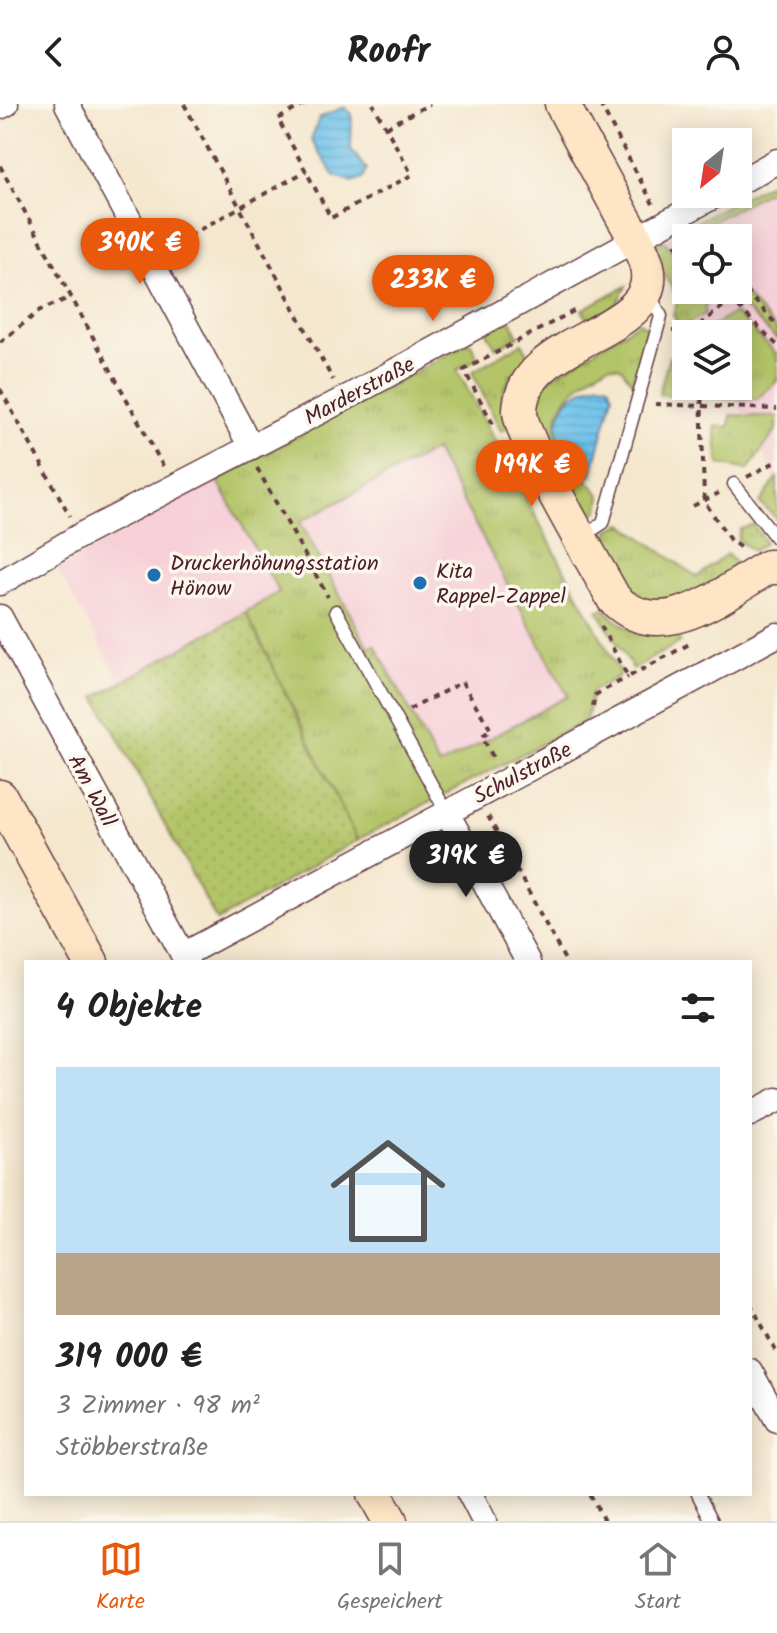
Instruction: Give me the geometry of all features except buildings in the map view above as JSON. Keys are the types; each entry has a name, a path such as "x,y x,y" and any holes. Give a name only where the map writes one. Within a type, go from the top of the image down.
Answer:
{"street":[{"path":"0,107 6,104"},
{"path":"67,104 251,447"},
{"path":"562,104 650,231 647,290 629,313 542,364 524,386 521,427 614,599 639,617 656,620 678,618 768,567 765,562"},
{"path":"752,175 777,161"},
{"name":"Marderstraße","path":"0,583 81,535 344,399 692,208"},
{"name":"Am Wall","path":"0,617 185,959"},
{"name":"Schulstraße","path":"185,959 477,796 777,635"},
{"path":"0,797 90,960"},
{"path":"447,813 527,960"},
{"path":"752,1113 777,1100"},
{"path":"752,1375 777,1420"},
{"path":"376,1496 390,1521"},
{"path":"471,1496 484,1521"}],"lane":[{"path":"581,537 603,523 661,316 647,290"},
{"path":"734,484 777,539"},
{"path":"336,611 397,716 447,813"},
{"path":"699,1496 712,1521"}],"path":[{"path":"184,104 344,399"},
{"path":"305,104 278,119 331,218 412,175 373,104"},
{"path":"386,127 430,104"},
{"path":"600,104 650,231"},
{"path":"0,166 174,487"},
{"path":"151,256 306,171"},
{"path":"0,342 41,310 71,297"},
{"path":"752,297 777,325"},
{"path":"706,320 726,304"},
{"path":"735,304 777,345"},
{"path":"0,389 81,535"},
{"path":"702,400 704,501 730,540 765,562"},
{"path":"637,403 777,409"},
{"path":"251,447 254,461 336,611"},
{"path":"397,716 462,682 491,730 482,736 506,781"},
{"path":"477,796 565,960"},
{"path":"752,1307 777,1353"},
{"path":"591,1496 604,1521"}],"shaded area":[{"path":"777,178 777,480 735,400 752,400 752,320 694,320 685,304 752,304 752,224 693,224 722,208 752,208 752,192"},
{"path":"672,236 672,278 655,245"},
{"name":"Kita Rappel-Zappel","path":"435,450 568,696 439,766 375,646 369,648 300,522"},
{"path":"217,482 279,593 122,683 57,569"}],"green space":[{"path":"777,179 777,186 752,200 752,192"},
{"path":"722,208 737,208 707,224 692,224"},
{"path":"663,240 672,250 672,288 654,256 655,245"},
{"path":"626,286 617,304 590,324 582,310"},
{"path":"752,303 777,331 777,340 740,304"},
{"path":"676,304 705,304 705,314 694,320 676,320 673,315"},
{"path":"734,313 741,320 722,320"},
{"path":"510,319 519,336 496,348 487,332"},
{"path":"639,322 647,327 632,383 621,367 609,365 575,389 560,410 557,435 562,449 601,496 599,510 588,518 547,454 536,419 536,401 542,384"},
{"path":"752,330 777,354 777,381 757,399 752,399"},
{"path":"470,342 478,358 457,370 619,671 618,677 592,691 586,721 357,840 246,612 279,592 217,480","holes":["435,450 568,696 439,766 375,645 368,647 300,522"]},
{"path":"522,343 530,358 508,380 502,406 507,428 501,431 472,372"},
{"path":"669,357 672,362 672,395 659,394"},
{"path":"731,415 777,417 777,429 748,470 719,464 715,426 729,427"},
{"path":"777,478 777,519 760,503"},
{"path":"623,524 697,577 727,554 740,568 686,597 657,602 643,599 630,592 618,578 603,549 609,530"},
{"path":"754,525 765,543 753,551 738,540 740,529"},
{"path":"604,608 635,632 653,634 674,629 680,642 633,669 598,611"},
{"path":"246,612 357,840 217,921 96,697"}],"water":[{"path":"344,107 352,114 351,150 367,169 363,178 353,182 335,176 311,140 319,118"},
{"path":"601,383 609,385 613,395 592,474 585,480 572,471 564,456 558,431 559,420 562,410 576,393"}],"place":[{"name":"Druckerhöhungsstation Hönow","path":"154,575"},
{"name":"Kita Rappel-Zappel","path":"420,583"}]}
